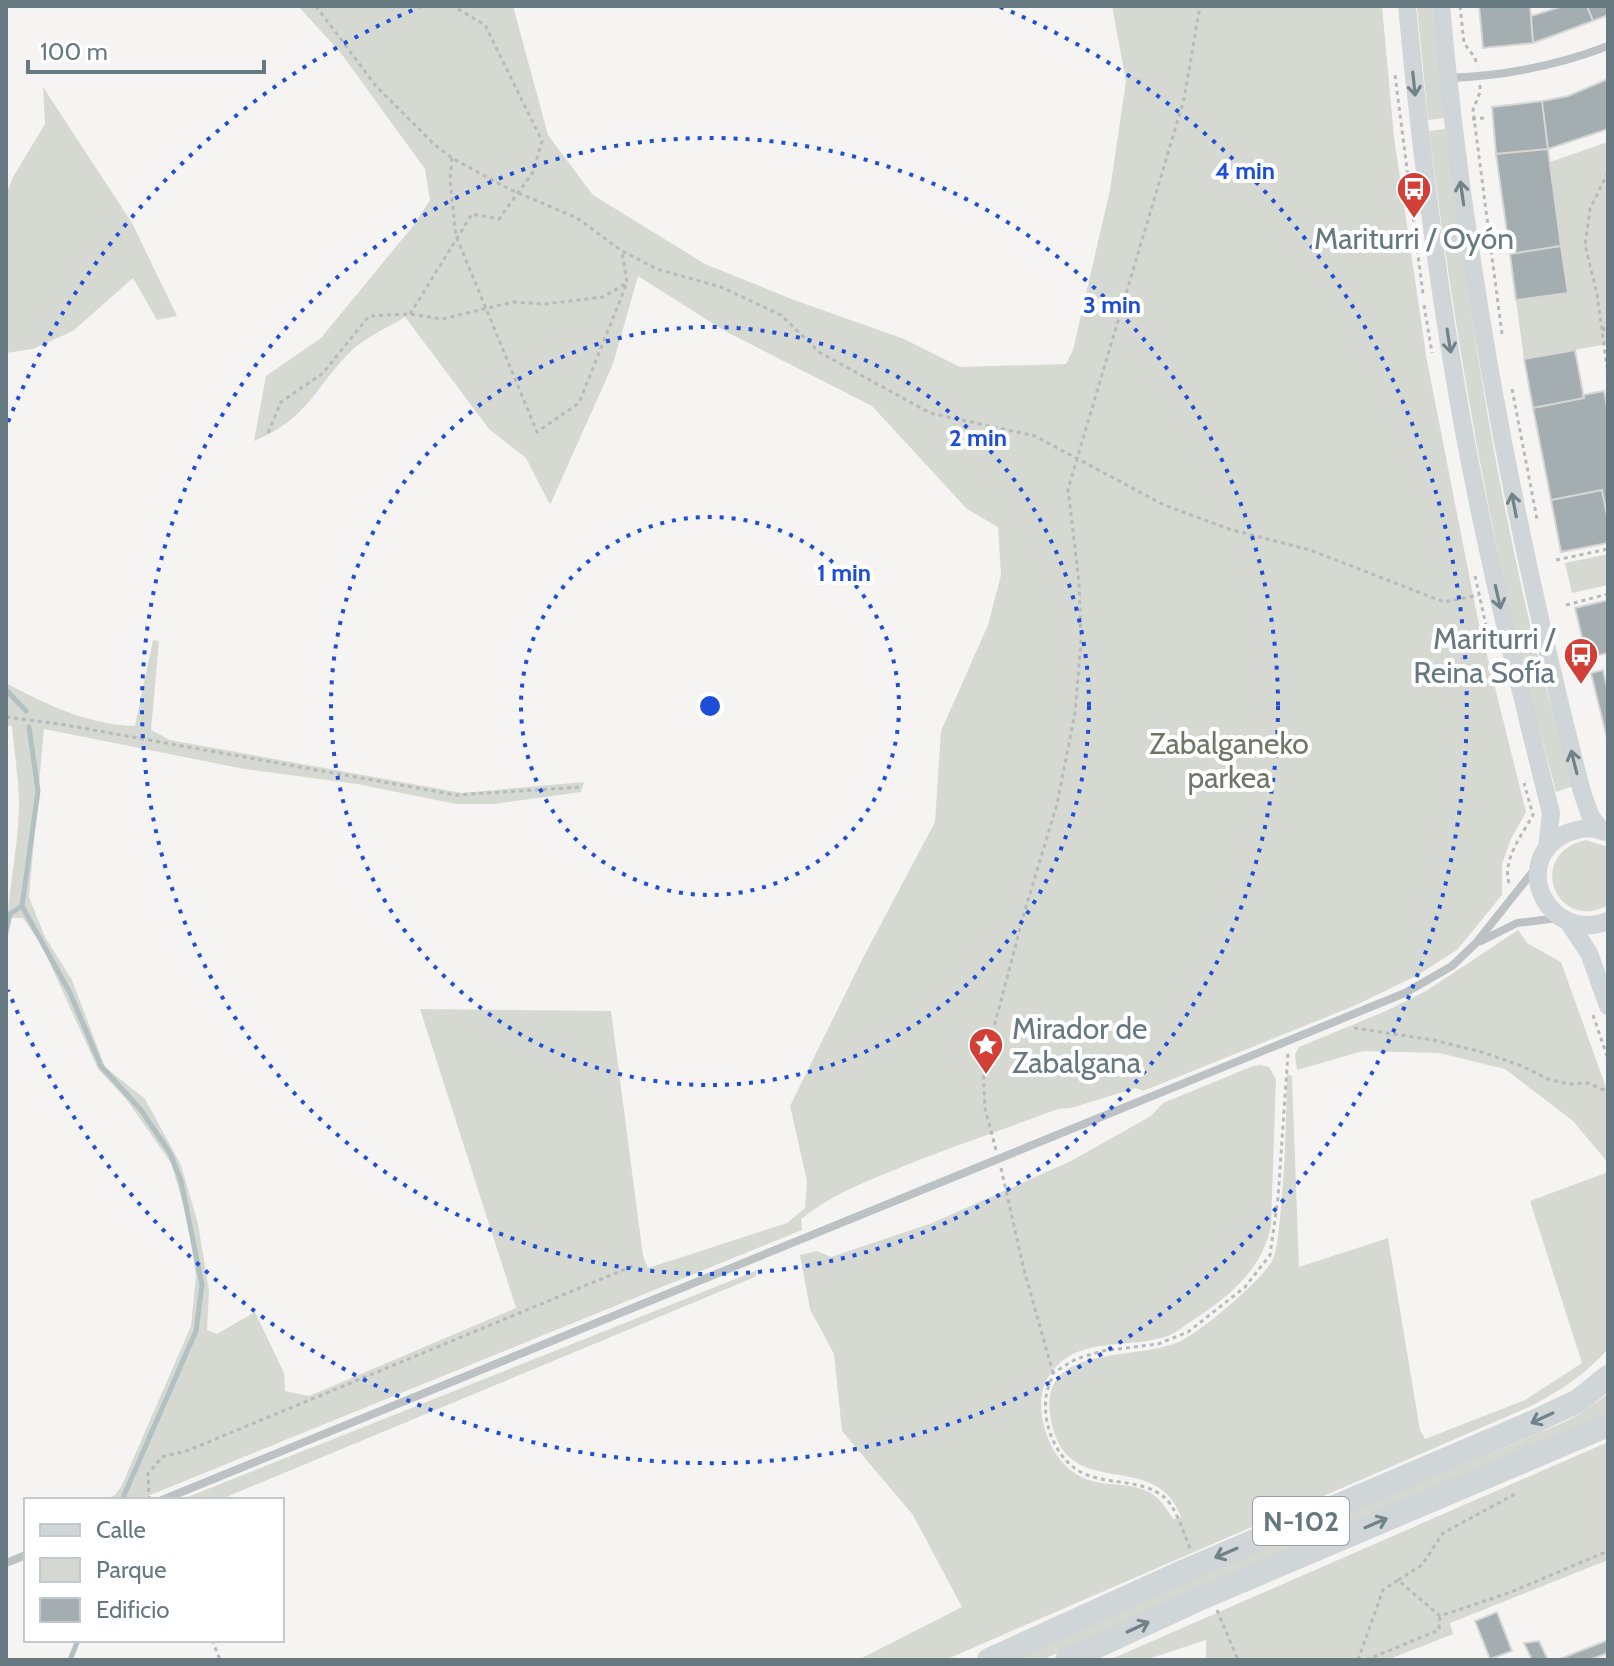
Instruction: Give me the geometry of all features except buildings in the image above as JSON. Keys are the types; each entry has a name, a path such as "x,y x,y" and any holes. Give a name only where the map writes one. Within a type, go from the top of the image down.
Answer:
{"highway":[{"name":"N-102","path":"989,1660 1187,1570 1536,1421 1578,1401 1608,1377"},
{"name":"N-102","path":"1067,1660 1213,1593 1608,1425"}],"main road":[{"path":"1407,6 1430,214 1457,393 1497,592 1551,813 1538,878 1541,893 1548,907 1564,920 1593,962 1608,1006"},
{"path":"1441,6 1447,78 1490,378 1524,554 1582,792 1590,815 1604,832"},
{"path":"1543,856 1558,838 1571,831 1586,828 1604,832"},
{"path":"1564,920 1583,926 1608,921"}],"street":[{"path":"1447,78 1479,77 1549,66 1608,46"},
{"path":"167,1498 1405,993 1452,966 1476,943 1543,856"},
{"path":"1476,943 1517,923 1564,920"}],"path":[{"path":"316,6 376,86 452,158 517,192 577,218 622,251 657,269 721,287 781,315 819,352 930,413 1035,436 1164,505 1229,529 1310,550 1444,602 1479,595"},
{"path":"410,314 472,214 499,219 533,172 542,141 485,25 453,6"},
{"path":"991,1134 985,1108 983,1069 1057,804 1075,713 1081,626 1068,489 1184,99 1200,6"},
{"path":"1460,6 1464,43 1475,58 1479,77 1480,92 1473,110 1503,338"},
{"path":"452,158 450,180 456,236 537,432 579,403 627,283 622,251"},
{"path":"1608,172 1590,209 1585,245 1603,331 1608,374"},
{"path":"268,433 281,402 323,373 369,316 410,314 442,319 513,302 545,304 603,297 627,283"},
{"path":"1603,331 1608,320"},
{"path":"1511,384 1537,518"},
{"path":"1556,560 1608,549"},
{"path":"1566,605 1608,594"},
{"path":"6,717 456,795 582,787"},
{"path":"1513,895 1506,874 1510,856 1533,815 1530,806"},
{"path":"1331,1025 1433,1040 1482,1052 1548,1079 1568,1084 1588,1083 1608,1092"},
{"path":"1053,1373 1076,1359 1102,1351 1158,1344 1188,1332 1245,1287 1270,1255 1278,1198 1288,1042"},
{"path":"1007,1189 1024,1270 1053,1373 1046,1395 1045,1413 1050,1434 1060,1453 1086,1475 1143,1485 1163,1496 1174,1512"},
{"path":"149,1498 148,1474 162,1457 189,1450 635,1265"},
{"path":"1358,1660 1383,1590 1422,1565 1443,1533 1515,1494"},
{"path":"1440,1616 1511,1592 1608,1551"},
{"path":"1398,1580 1440,1616"},
{"path":"1366,1660 1439,1630 1440,1616"},
{"path":"1233,1645 1238,1660"}],"green space":[{"name":"Zabalganeko parkea","path":"298,6 513,6 548,135 593,195 705,264 904,339 960,367 1066,364 1073,350 1110,190 1126,81 1112,6 1382,6 1394,137 1427,361 1477,615 1526,812 1502,864 1502,895 1457,950 1416,976 1354,1006 1143,1091 1136,1088 1071,1108 1058,1109 910,1164 854,1187 821,1205 801,1219 802,1230 143,1498 108,1498 121,1487 191,1326 196,1276 187,1217 171,1163 126,1099 98,1069 42,946 23,918 12,918 6,947 19,806 12,726 6,725 6,683 52,706 84,717 135,726 153,640 159,641 151,730 170,740 462,793 584,782 581,792 493,804 456,804 357,784 244,769 44,729 29,897 45,937 72,980 105,1067 145,1099 181,1165 198,1224 209,1291 207,1330 217,1334 255,1312 284,1373 285,1391 309,1396 516,1308 420,1009 611,1011 643,1256 648,1268 787,1223 805,1208 807,1181 790,1106 935,822 941,731 988,625 1001,575 998,527 967,509 872,406 723,330 638,276 613,364 550,505 526,458 489,429 405,317 354,349 297,414 272,433 254,441 266,376 321,338 413,226 430,200 425,169 340,52"},
{"path":"1417,6 1432,6 1444,118 1428,120"},
{"path":"43,87 132,223 177,316 157,320 133,278 73,331 33,349 6,353 6,195 13,177 45,124"},
{"path":"1445,129 1470,306 1511,540 1529,622 1573,786 1556,792 1514,627 1466,380 1429,131"},
{"path":"1608,142 1608,344 1524,359 1516,300 1567,293 1550,162"},
{"path":"1608,554 1608,585 1572,593 1565,563"},
{"path":"1586,840 1608,847 1608,905 1590,911 1574,909 1562,901 1552,874 1556,860 1567,848"},
{"path":"1518,930 1527,943 1561,962 1608,1093 1608,1163 1573,1121 1505,1069 1439,1053 1363,1051 1297,1070 1295,1054 1299,1047 1426,991"},
{"path":"1261,1065 1269,1067 1276,1079 1271,1226 1267,1241 1253,1268 1233,1290 1173,1333 1154,1340 1084,1350 1069,1356 1056,1367 1043,1389 1042,1416 1051,1445 1069,1469 1096,1482 1143,1489 1160,1501 1173,1519 1181,1517 1170,1497 1154,1485 1136,1478 1097,1471 1079,1464 1065,1452 1054,1432 1049,1403 1055,1383 1068,1369 1086,1361 1155,1349 1186,1338 1228,1306 1266,1270 1276,1251 1280,1219 1287,1074 1292,1076 1299,1267 1388,1238 1420,1430 1425,1439 1525,1400 1582,1363 1530,1201 1608,1172 1608,1349 1572,1381 1531,1406 945,1660 858,1660 962,1607 913,1515 842,1431 834,1354 810,1309 800,1255 817,1251 831,1257 932,1223 1071,1161 1151,1116 1163,1103"},
{"path":"758,1270 755,1277 224,1498 185,1498"},
{"path":"1608,1394 1608,1414 1238,1570 1042,1660 1018,1660 1228,1564 1558,1425"},
{"path":"1608,1442 1608,1560 1450,1623 1453,1634 1387,1660 1206,1660 1206,1640 1145,1660 1109,1660"}],"waterway":[{"path":"6,690 26,711"},
{"path":"29,727 38,791 22,906 70,993 101,1066 141,1110 170,1153 181,1181 202,1285 196,1331 123,1498"},
{"path":"6,929 10,914 22,906"},
{"path":"70,1660 77,1642"}],"place":[{"name":"Mariturri / Oyón","path":"1414,220"},
{"name":"Mariturri / Reina Sofía","path":"1581,686"},
{"name":"Mirador de Zabalgana","path":"986,1076"}]}
